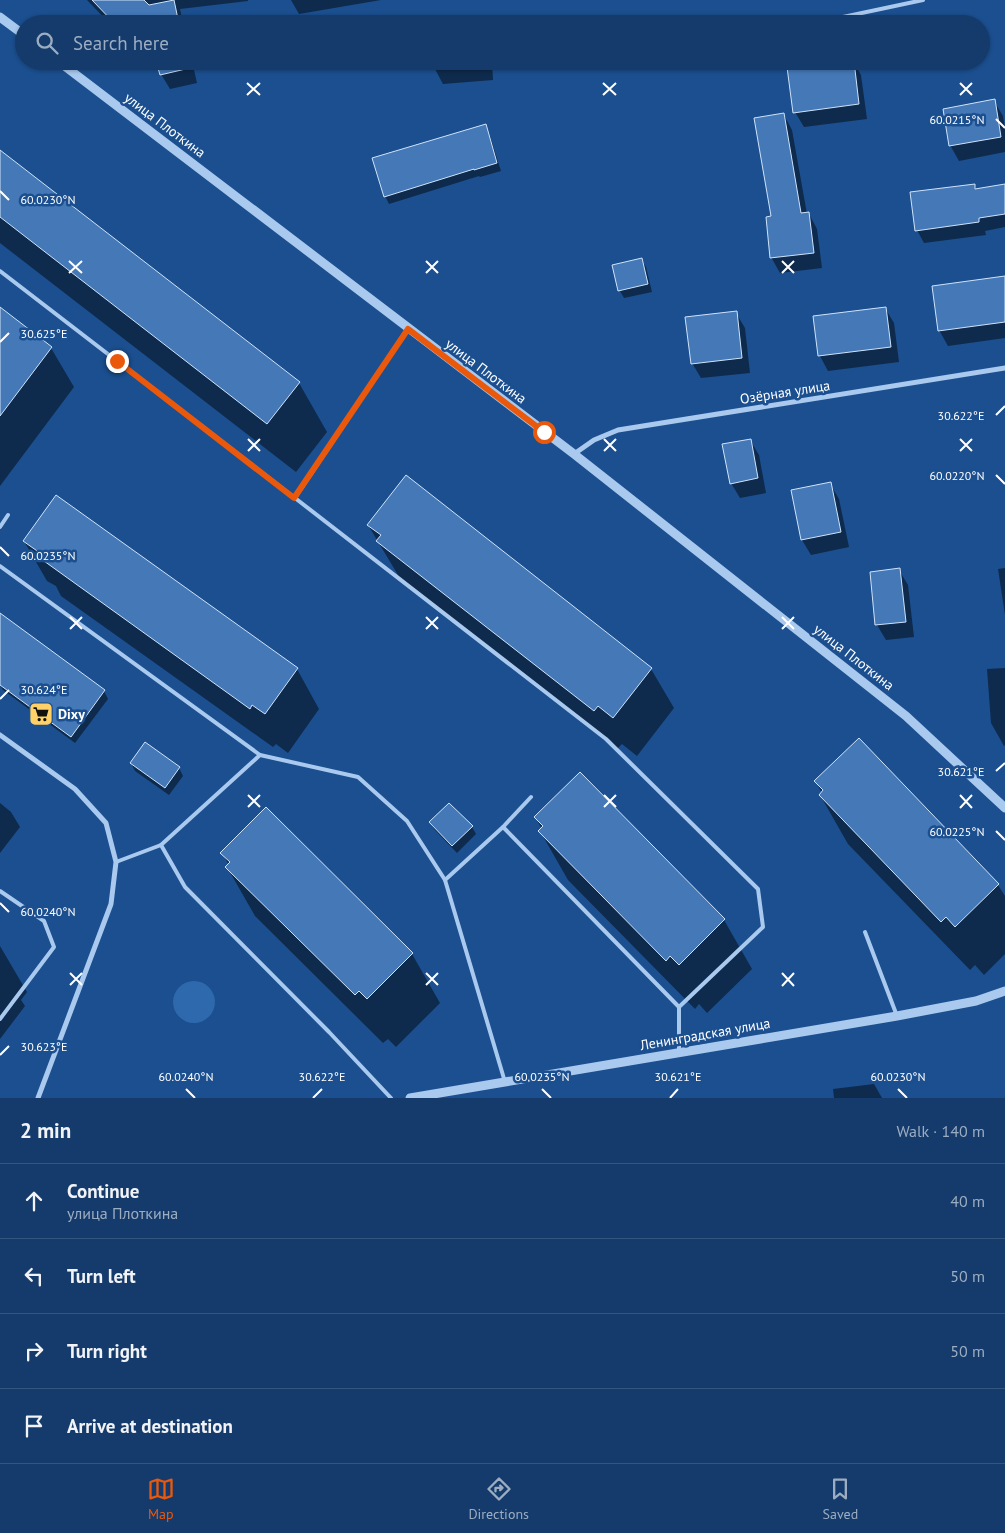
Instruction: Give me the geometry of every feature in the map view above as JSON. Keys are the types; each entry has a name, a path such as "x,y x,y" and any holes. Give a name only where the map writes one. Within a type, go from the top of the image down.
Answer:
{"street":[{"path":"0,16 15,28"},
{"name":"улица Плоткина","path":"70,70 574,454 906,716 1005,808"},
{"name":"Озёрная улица","path":"574,454 594,440 618,430 1005,368"},
{"path":"0,735 75,789 106,823 116,862 111,904 38,1098"},
{"path":"976,1001 1005,991"},
{"name":"Ленинградская улица","path":"410,1098 1005,996"}],"lane":[{"path":"852,15 923,0"},
{"path":"0,271 606,739 758,889 763,927 679,1007"},
{"path":"294,498 408,329"},
{"path":"0,527 8,515"},
{"path":"0,566 260,755 358,778 407,822 445,880 505,1082"},
{"path":"116,862 161,845 260,755"},
{"path":"445,880 503,827 531,797"},
{"path":"503,827 679,1007 679,1053"},
{"path":"161,845 185,887 329,1032 391,1098"},
{"path":"0,891 44,921 54,947 0,1019"},
{"path":"865,932 897,1016"}],"shaded area":[{"path":"198,981 206,984 212,990 215,1002 212,1014 206,1020 190,1023 182,1020 176,1014 173,998 176,990 182,984"}],"building":[{"path":"92,0 144,0 149,5 174,0 177,15 106,15"},
{"path":"159,70 181,70 160,75"},
{"path":"787,70 855,70 859,104 793,113"},
{"path":"995,99 1001,137 949,146 943,109"},
{"path":"784,113 801,213 809,212 814,253 770,258 766,217 771,216 754,118"},
{"path":"486,124 497,163 384,197 372,158"},
{"path":"0,150 300,382 267,424 0,217"},
{"path":"975,184 975,189 1005,184 1005,214 979,218 979,222 915,231 910,192"},
{"path":"642,258 648,284 618,291 612,265"},
{"path":"1005,276 1005,322 938,331 932,286"},
{"path":"0,307 52,347 0,416"},
{"path":"886,307 891,347 818,356 813,316"},
{"path":"737,311 742,358 691,364 685,317"},
{"path":"751,439 758,478 730,484 722,444"},
{"path":"406,475 652,668 613,718 598,706 594,711 376,541 381,535 367,525"},
{"path":"831,482 841,532 801,540 791,490"},
{"path":"56,495 298,668 265,714 252,705 250,709 37,556 40,553 23,541"},
{"path":"900,568 906,622 875,625 870,572"},
{"path":"0,613 105,690 71,737 0,685"},
{"path":"859,738 999,884 955,927 946,917 941,922 819,795 823,790 814,781"},
{"path":"145,742 180,767 165,788 130,763"},
{"path":"580,772 725,919 679,965 670,956 666,961 538,831 543,826 534,817"},
{"path":"449,803 473,826 452,846 429,822"},
{"path":"266,807 413,953 367,999 359,991 355,995 225,867 230,862 220,853"}],"place":[{"name":"Dixy","path":"41,714"}],"route":[{"path":"117,361 294,498 408,329 544,432"}]}
